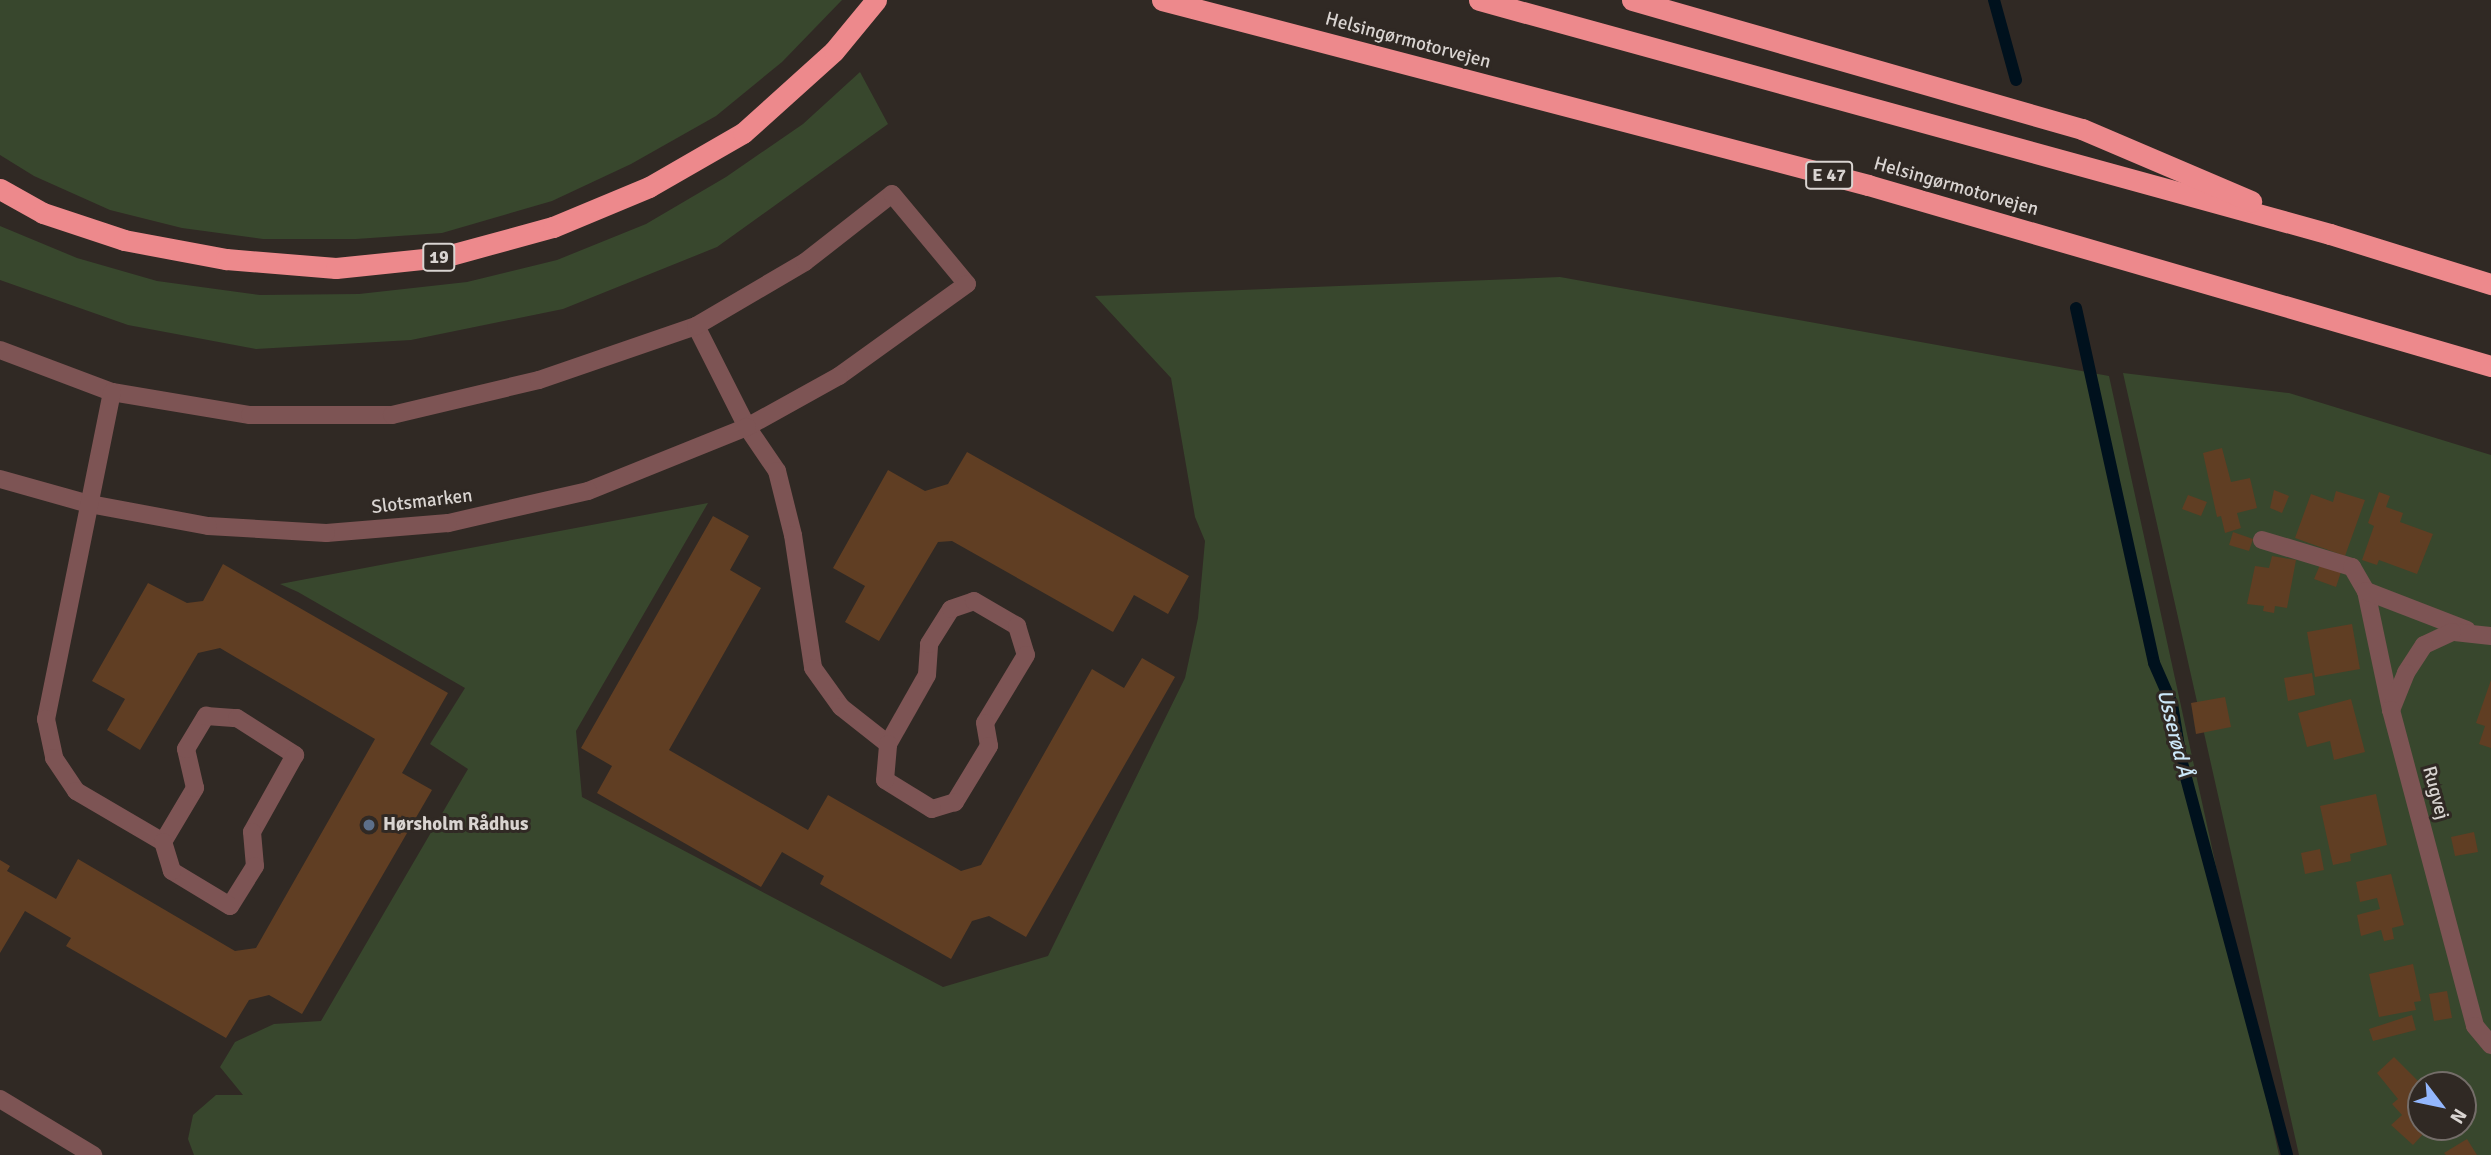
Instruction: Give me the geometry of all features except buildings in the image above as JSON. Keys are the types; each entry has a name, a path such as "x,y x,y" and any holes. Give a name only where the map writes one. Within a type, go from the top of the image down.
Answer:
{"highway":[{"name":"19","path":"0,189 43,213 124,240 226,260 336,268 443,257 554,227 649,187 743,133 834,51 876,0"},
{"name":"Helsingørmotorvejen","path":"1162,0 1868,186 2491,366"},
{"path":"1479,0 2330,234 2491,284"},
{"path":"1632,0 2081,129 2330,234"}],"street":[{"name":"Slotsmarken","path":"0,350 112,392 250,415 392,415 539,380 696,326 805,262 891,194 967,284 839,376 747,427 588,491 449,523 326,533 208,526 89,504 0,479"},
{"path":"696,326 747,427 777,471 793,535 813,668 841,708 888,744"},
{"path":"112,392 46,719 54,758 76,791 163,842 172,872 230,906 255,866 252,832 295,755 237,718 206,716 186,750 195,788 163,842"},
{"path":"2262,540 2353,567 2366,591 2483,635"},
{"name":"Rugvej","path":"2366,591 2391,710 2475,1026 2491,1045"},
{"path":"974,601 1017,626 1026,655 985,723 989,746 955,802 932,809 886,780 888,744 927,675 929,644 951,608 974,601"},
{"path":"2391,710 2406,673 2424,645 2452,632 2483,635"},
{"path":"0,1099 93,1155"}],"green space":[{"path":"0,0 842,0 782,62 716,116 631,164 552,201 442,233 356,239 263,239 182,228 110,210 34,176 0,155"},
{"path":"860,72 888,124 717,247 563,309 411,340 256,349 128,325 0,280 0,226 77,258 157,281 260,295 359,294 467,282 557,260 646,224 726,177 803,124"},
{"path":"1560,277 2109,376 2279,1155 194,1155 188,1139 193,1115 216,1095 243,1095 220,1067 235,1042 274,1024 321,1021 468,769 430,744 465,688 280,584 708,503 576,731 582,797 943,987 1048,956 1185,678 1198,618 1205,541 1195,517 1171,378 1095,296"},
{"path":"2123,373 2289,393 2491,455 2491,1155 2299,1155"}],"waterway":[{"name":"Usserød Å","path":"1994,0 2016,80"},
{"name":"Usserød Å","path":"2076,308 2154,663 2172,704 2181,759 2287,1155"}],"place":[{"name":"Hørsholm Rådhus","path":"369,825"}]}
